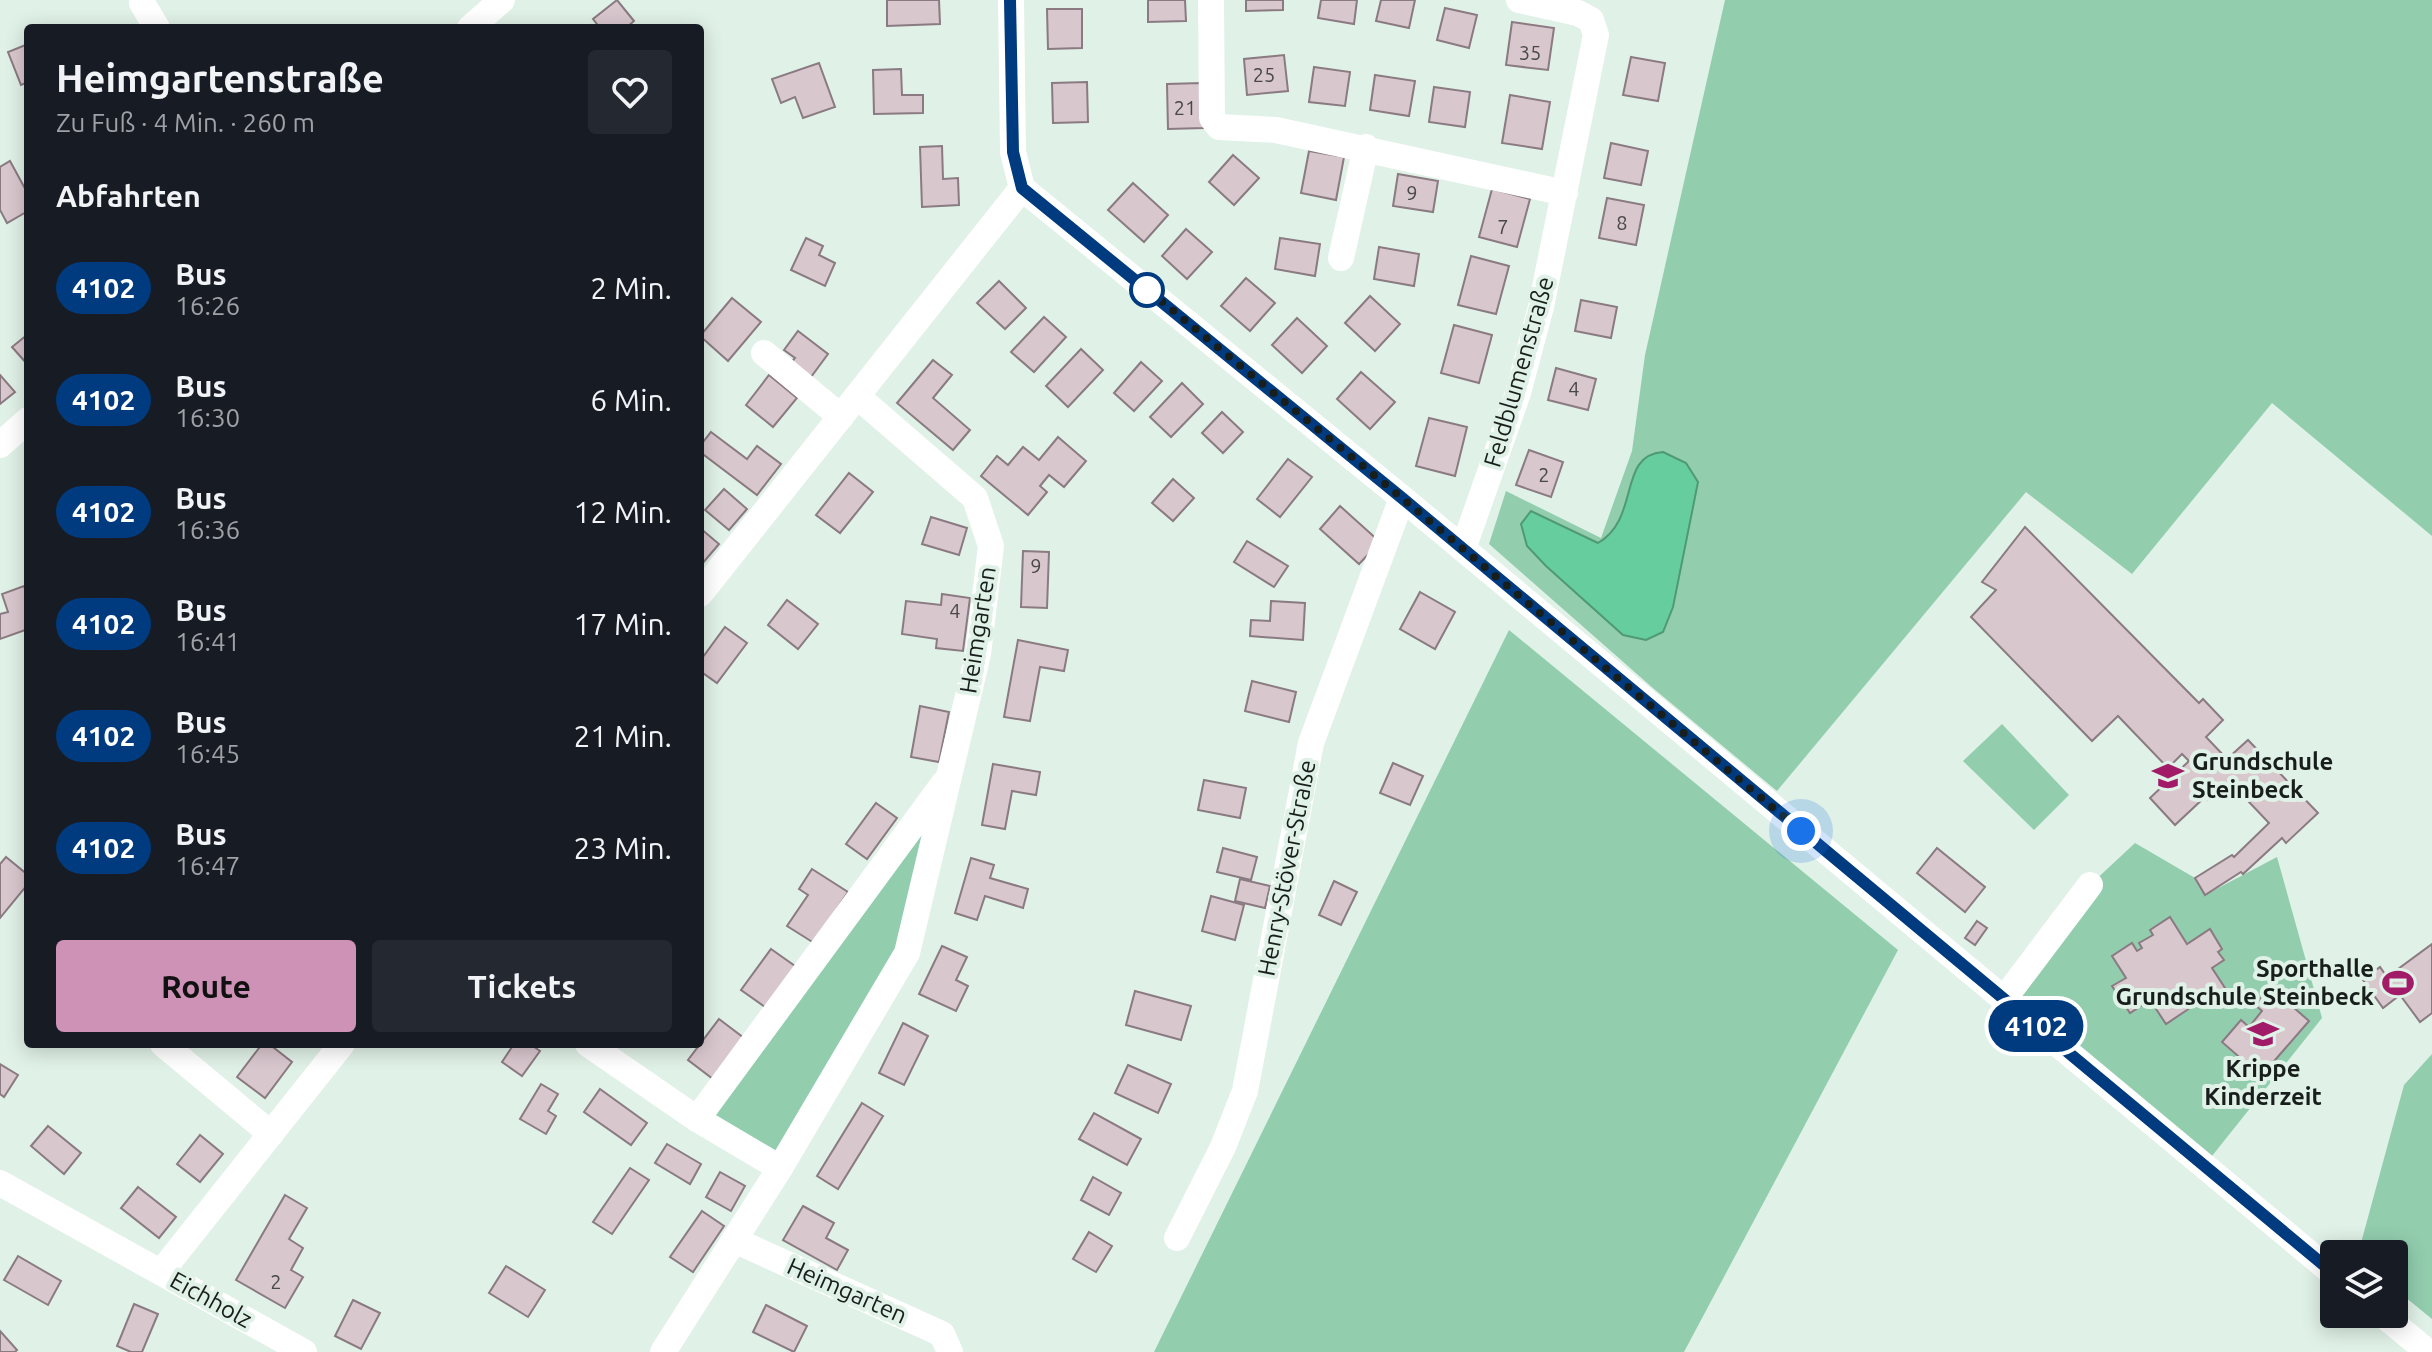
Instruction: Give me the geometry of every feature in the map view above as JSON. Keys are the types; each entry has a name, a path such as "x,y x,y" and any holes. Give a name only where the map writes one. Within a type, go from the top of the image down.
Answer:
{"street":[{"path":"475,24 502,0"},
{"path":"1011,0 1013,152 1022,188 1402,498 2320,1262"},
{"path":"1211,0 1212,118 1219,127 1276,130 1366,147 1565,193"},
{"name":"Feldblumenstraße","path":"1463,549 1518,393 1541,307 1596,35 1591,20 1578,13 1519,0"},
{"path":"142,3 155,24"},
{"path":"1341,258 1366,147"},
{"path":"704,589 1022,188"},
{"path":"764,353 841,417"},
{"name":"Heimgarten","path":"663,1352 780,1168 907,953 978,654 991,546 975,498 857,396"},
{"path":"0,445 24,424"},
{"name":"Henry-Stöver-Straße","path":"1177,1238 1223,1147 1245,1091 1311,743 1402,498"},
{"name":"Heimgarten","path":"697,1119 951,774"},
{"path":"2004,999 2090,885"},
{"path":"168,1048 271,1134"},
{"path":"161,1272 339,1048"},
{"path":"594,1048 697,1119 780,1168"},
{"name":"Eichholz","path":"0,1183 304,1352"},
{"name":"Heimgarten","path":"734,1240 942,1334 950,1352"},
{"path":"2399,1328 2428,1352"}],"shaded area":[{"path":"1725,0 2432,0 2432,536 2272,403 2132,574 2026,492 1777,791 1654,689 1489,544 1506,491 1601,538 1632,451 1645,355"},
{"path":"1663,452 1686,463 1698,482 1673,607 1663,632 1646,640 1623,635 1546,566 1527,546 1521,524 1531,511 1598,543 1620,519 1639,464 1649,456"},
{"path":"1509,630 1898,950 1684,1352 1154,1352"},
{"path":"2002,724 2069,795 2034,830 1963,761"},
{"path":"951,774 907,953 780,1168 697,1119"},
{"path":"2135,843 2195,878 2205,895 2277,857 2322,1018 2204,1166 2004,999 2090,885"},
{"path":"2432,1054 2432,1319 2408,1299 2408,1240 2362,1240 2404,1085"}],"building":[{"path":"617,0 634,21 631,24 597,24 593,19"},
{"path":"887,0 939,0 940,24 887,26"},
{"path":"1148,0 1185,0 1186,21 1148,22"},
{"path":"1246,0 1283,0 1283,10 1246,11"},
{"path":"1321,0 1357,0 1354,24 1318,18"},
{"path":"1381,0 1415,0 1409,28 1376,21"},
{"path":"1445,8 1477,15 1469,48 1437,40"},
{"path":"1047,9 1082,9 1082,48 1048,49"},
{"path":"1512,22 1554,28 1548,70 1506,65"},
{"path":"24,46 24,84 21,85 8,52"},
{"path":"1284,55 1288,91 1247,95 1244,59"},
{"path":"1631,57 1665,63 1658,101 1623,95"},
{"path":"819,63 835,107 803,118 795,97 781,103 772,79"},
{"path":"1314,67 1350,72 1345,106 1309,102"},
{"path":"901,69 902,95 923,95 923,113 874,114 873,70"},
{"path":"1375,75 1415,81 1409,116 1370,110"},
{"path":"1087,82 1088,122 1053,123 1052,83"},
{"path":"1202,83 1204,128 1168,129 1167,84"},
{"path":"1434,87 1470,92 1465,127 1429,122"},
{"path":"1510,95 1550,102 1542,149 1502,143"},
{"path":"1611,143 1648,151 1641,185 1604,178"},
{"path":"942,146 943,179 958,178 959,205 922,207 920,147"},
{"path":"1309,151 1344,157 1336,200 1301,193"},
{"path":"1233,155 1259,178 1234,205 1209,182"},
{"path":"10,161 24,187 24,213 7,223 0,210 0,167"},
{"path":"1398,174 1438,181 1433,212 1393,206"},
{"path":"1133,183 1168,215 1144,242 1108,210"},
{"path":"1492,189 1530,199 1517,247 1479,237"},
{"path":"1607,198 1644,205 1636,245 1599,238"},
{"path":"1186,229 1212,252 1187,279 1162,256"},
{"path":"806,238 823,246 819,255 835,263 825,286 791,270"},
{"path":"1280,238 1320,244 1315,276 1275,269"},
{"path":"1379,247 1419,254 1414,286 1374,279"},
{"path":"1471,256 1509,266 1496,314 1458,305"},
{"path":"1246,278 1275,303 1250,331 1221,306"},
{"path":"999,281 1026,308 1005,329 977,303"},
{"path":"1370,296 1400,324 1375,351 1345,323"},
{"path":"732,298 761,322 728,361 704,340 704,331"},
{"path":"1581,300 1617,307 1611,338 1575,331"},
{"path":"1044,317 1066,337 1034,372 1011,352"},
{"path":"1297,318 1327,346 1302,373 1272,345"},
{"path":"1454,325 1492,335 1479,383 1441,373"},
{"path":"798,331 828,354 808,381 788,366 795,358 784,350"},
{"path":"24,337 24,360 12,347"},
{"path":"1081,349 1103,370 1068,407 1046,386"},
{"path":"933,360 952,375 933,398 970,430 953,450 897,403"},
{"path":"1141,362 1162,381 1134,411 1114,393"},
{"path":"1556,368 1596,379 1588,410 1548,400"},
{"path":"1361,372 1395,402 1370,429 1337,399"},
{"path":"0,375 15,392 0,404"},
{"path":"769,375 797,398 773,427 746,405"},
{"path":"1182,383 1203,404 1171,437 1150,417"},
{"path":"1222,412 1243,432 1223,453 1202,433"},
{"path":"1429,418 1467,427 1455,476 1416,466"},
{"path":"711,432 747,459 757,446 781,464 757,495 704,455 704,441"},
{"path":"1058,437 1086,461 1064,487 1049,475 1040,486 1047,492 1028,515 981,476 997,456 1008,465 1023,447 1039,460"},
{"path":"1529,450 1563,462 1551,497 1516,485"},
{"path":"1288,459 1312,477 1280,517 1257,499"},
{"path":"849,473 873,492 840,533 816,515"},
{"path":"1173,479 1194,498 1173,521 1152,503"},
{"path":"724,489 747,509 729,530 705,510"},
{"path":"1340,506 1380,542 1359,564 1320,529"},
{"path":"931,517 967,528 959,555 922,544"},
{"name":"Grundschule Steinbeck","path":"2025,527 2199,703 2203,699 2223,720 2206,737 2227,759 2248,740 2318,813 2286,843 2282,838 2243,874 2241,872 2205,895 2195,878 2232,855 2234,857 2269,823 2229,781 2208,800 2205,797 2175,825 2150,798 2189,761 2182,754 2168,768 2118,716 2092,741 1971,617 1996,590 1982,582"},
{"path":"704,531 719,544 704,562"},
{"path":"1247,541 1288,566 1274,587 1234,562"},
{"path":"1023,551 1049,552 1047,608 1021,607"},
{"path":"24,586 24,630 0,639 0,614 8,612 2,594"},
{"path":"1420,592 1455,612 1435,649 1400,629"},
{"path":"942,594 970,598 963,651 936,648 937,639 902,634 906,601 941,605"},
{"path":"787,600 818,624 798,649 768,625"},
{"path":"1271,601 1305,603 1303,640 1250,636 1251,620 1270,621"},
{"path":"725,627 747,643 717,683 704,674 704,656"},
{"path":"1018,640 1068,650 1064,671 1040,667 1030,721 1004,717"},
{"path":"1252,681 1296,692 1289,722 1245,711"},
{"path":"920,706 949,712 939,762 911,757"},
{"path":"1393,763 1423,776 1410,805 1380,793"},
{"path":"993,764 1040,772 1036,795 1012,791 1005,829 982,825"},
{"path":"1204,780 1246,788 1240,818 1198,810"},
{"path":"876,803 897,818 867,859 846,844"},
{"path":"1223,848 1257,857 1251,880 1217,872"},
{"path":"1937,848 1985,887 1965,912 1917,873"},
{"path":"6,857 24,872 24,889 0,918 0,864"},
{"path":"971,858 994,865 990,878 1028,889 1023,908 985,896 977,920 955,913"},
{"path":"812,869 848,892 814,943 787,926 808,895 799,889"},
{"path":"1240,879 1270,886 1265,908 1235,901"},
{"path":"1334,881 1357,892 1341,925 1319,915"},
{"path":"1211,896 1244,905 1235,940 1202,931"},
{"path":"2170,917 2187,944 2210,929 2222,949 2218,952 2224,960 2212,968 2225,988 2205,1000 2201,993 2187,1002 2190,1008 2166,1024 2150,1000 2130,1013 2112,986 2126,978 2112,956 2132,943 2137,951 2142,948 2139,943 2153,935 2150,930"},
{"path":"1977,921 1987,928 1975,945 1965,938"},
{"name":"Sporthalle Grundschule Steinbeck","path":"2432,944 2432,1013 2420,1022 2400,995 2383,1008 2363,980 2380,967 2387,977"},
{"path":"942,946 967,957 956,980 968,986 956,1011 919,994"},
{"path":"771,949 795,966 765,1007 741,990"},
{"name":"Krippe Kinderzeit","path":"2270,987 2309,1021 2262,1075 2254,1068 2248,1076 2240,1068 2245,1062 2222,1042 2241,1020 2249,1027 2262,1011 2255,1005"},
{"path":"1135,991 1191,1006 1181,1040 1126,1025"},
{"path":"719,1019 744,1038 713,1079 688,1060 697,1048 704,1048 704,1039"},
{"path":"903,1023 928,1036 904,1085 879,1073"},
{"path":"259,1048 274,1048 292,1062 265,1098 237,1077"},
{"path":"511,1048 536,1048 540,1051 522,1076 502,1062"},
{"path":"0,1064 18,1075 4,1097 0,1094"},
{"path":"1128,1065 1171,1084 1158,1113 1115,1093"},
{"path":"541,1084 558,1094 548,1111 556,1116 546,1134 520,1119"},
{"path":"600,1089 647,1123 631,1145 584,1112"},
{"path":"862,1103 883,1116 838,1189 817,1176"},
{"path":"1094,1113 1141,1139 1127,1165 1079,1139"},
{"path":"48,1126 81,1153 64,1174 31,1146"},
{"path":"200,1135 223,1154 200,1182 177,1164"},
{"path":"667,1144 701,1164 690,1184 655,1163"},
{"path":"630,1168 649,1180 612,1234 593,1222"},
{"path":"720,1172 745,1186 731,1211 706,1197"},
{"path":"1093,1177 1121,1193 1109,1215 1081,1200"},
{"path":"138,1187 176,1217 159,1238 121,1208"},
{"path":"285,1195 307,1208 289,1239 303,1248 291,1270 303,1277 285,1308 236,1280"},
{"path":"803,1206 834,1223 826,1238 848,1250 837,1270 783,1240"},
{"path":"702,1211 724,1226 693,1272 670,1257"},
{"path":"1089,1232 1112,1246 1096,1272 1073,1259"},
{"path":"18,1256 61,1281 48,1305 4,1280"},
{"path":"506,1266 545,1290 528,1317 489,1293"},
{"path":"353,1300 380,1313 361,1349 335,1336"},
{"path":"134,1304 158,1314 142,1352 131,1352 117,1346"},
{"path":"766,1305 807,1326 794,1352 753,1332"},
{"path":"0,1331 17,1350 15,1352 0,1352"}],"bus line":[{"name":"4102","path":"1010,0 1013,152 1022,188 1402,498 2320,1262"}],"place":[{"name":"Grundschule Steinbeck","path":"2168,776"},
{"name":"Sporthalle Grundschule Steinbeck","path":"2398,983"},
{"name":"Krippe Kinderzeit","path":"2263,1034"}],"route":[{"path":"1147,290 1138,282 1801,831"}]}
